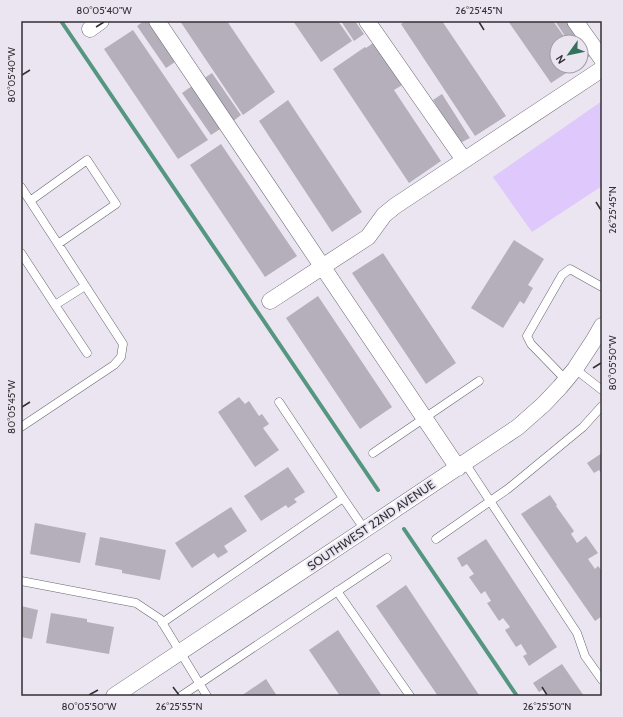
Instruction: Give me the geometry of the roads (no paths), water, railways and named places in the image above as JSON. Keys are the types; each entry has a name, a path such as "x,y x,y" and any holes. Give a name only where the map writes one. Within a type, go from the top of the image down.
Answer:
{"street":[{"path":"157,21 425,418 461,465"},
{"path":"367,21 464,160"},
{"path":"575,21 602,59"},
{"path":"270,301 368,237 384,215 395,206 602,69"},
{"name":"SOUTHWEST 22ND AVENUE","path":"114,696 518,427 544,404 570,374 602,326"}],"lane":[{"path":"30,201 87,160 116,204 58,244"},
{"path":"21,187 123,344 121,357 114,365 21,427"},
{"path":"21,253 87,353"},
{"path":"602,287 570,269 562,275 527,336 531,344 570,374 602,390"},
{"path":"55,305 85,286"},
{"path":"374,453 479,381"},
{"path":"279,402 365,530"},
{"path":"436,539 509,488 583,427 602,406"},
{"path":"461,465 490,501 577,633 585,656 602,680"},
{"path":"162,623 343,498"},
{"path":"181,696 387,558"},
{"path":"21,581 136,604 160,619 207,696"},
{"path":"337,591 410,696"}],"waterway":[{"path":"61,21 378,490"},
{"path":"404,529 517,696"}]}
